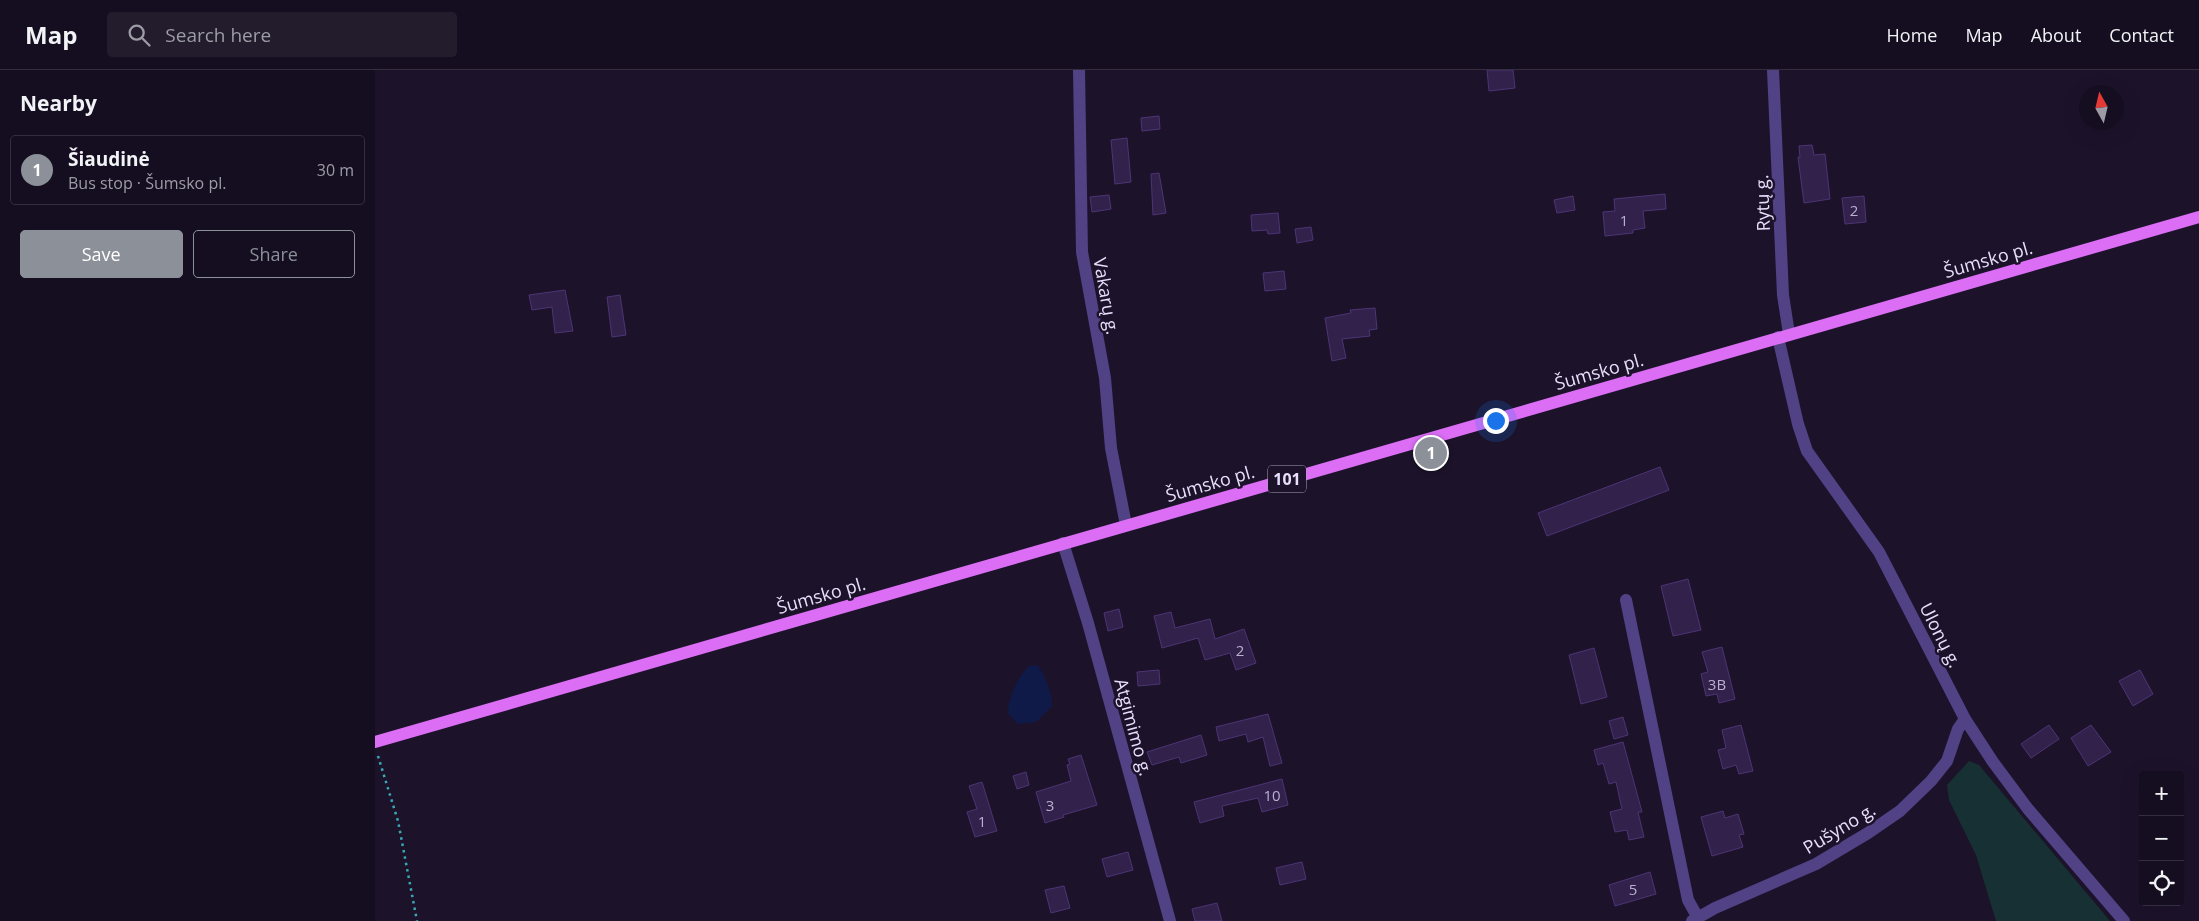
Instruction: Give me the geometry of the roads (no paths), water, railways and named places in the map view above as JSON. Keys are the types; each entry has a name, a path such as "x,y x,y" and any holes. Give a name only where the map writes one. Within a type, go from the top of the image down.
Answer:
{"main road":[{"name":"Šumsko pl.","path":"375,742 2199,217"}],"street":[{"name":"Vakarų g.","path":"1079,70 1081,252 1105,378 1111,448 1126,525"},
{"name":"Rytų g.","path":"1773,70 1783,295 1783,336"},
{"name":"Ulonų g.","path":"1783,336 1798,424 1807,450 1879,552 1965,719 1993,762 2028,809 2124,921"},
{"name":"Atgimimo g.","path":"1063,543 1088,624 1170,921"},
{"path":"1626,600 1688,900 1695,919"},
{"name":"Pušyno g.","path":"1695,919 1715,908 1816,864 1868,833 1900,811 1931,781 1947,761 1959,729 1965,719"}],"water":[{"path":"1037,665 1047,684 1052,706 1036,722 1018,724 1008,713 1012,694 1018,681 1029,666"}],"place":[{"name":"Šiaudinė","path":"1431,453"}]}
